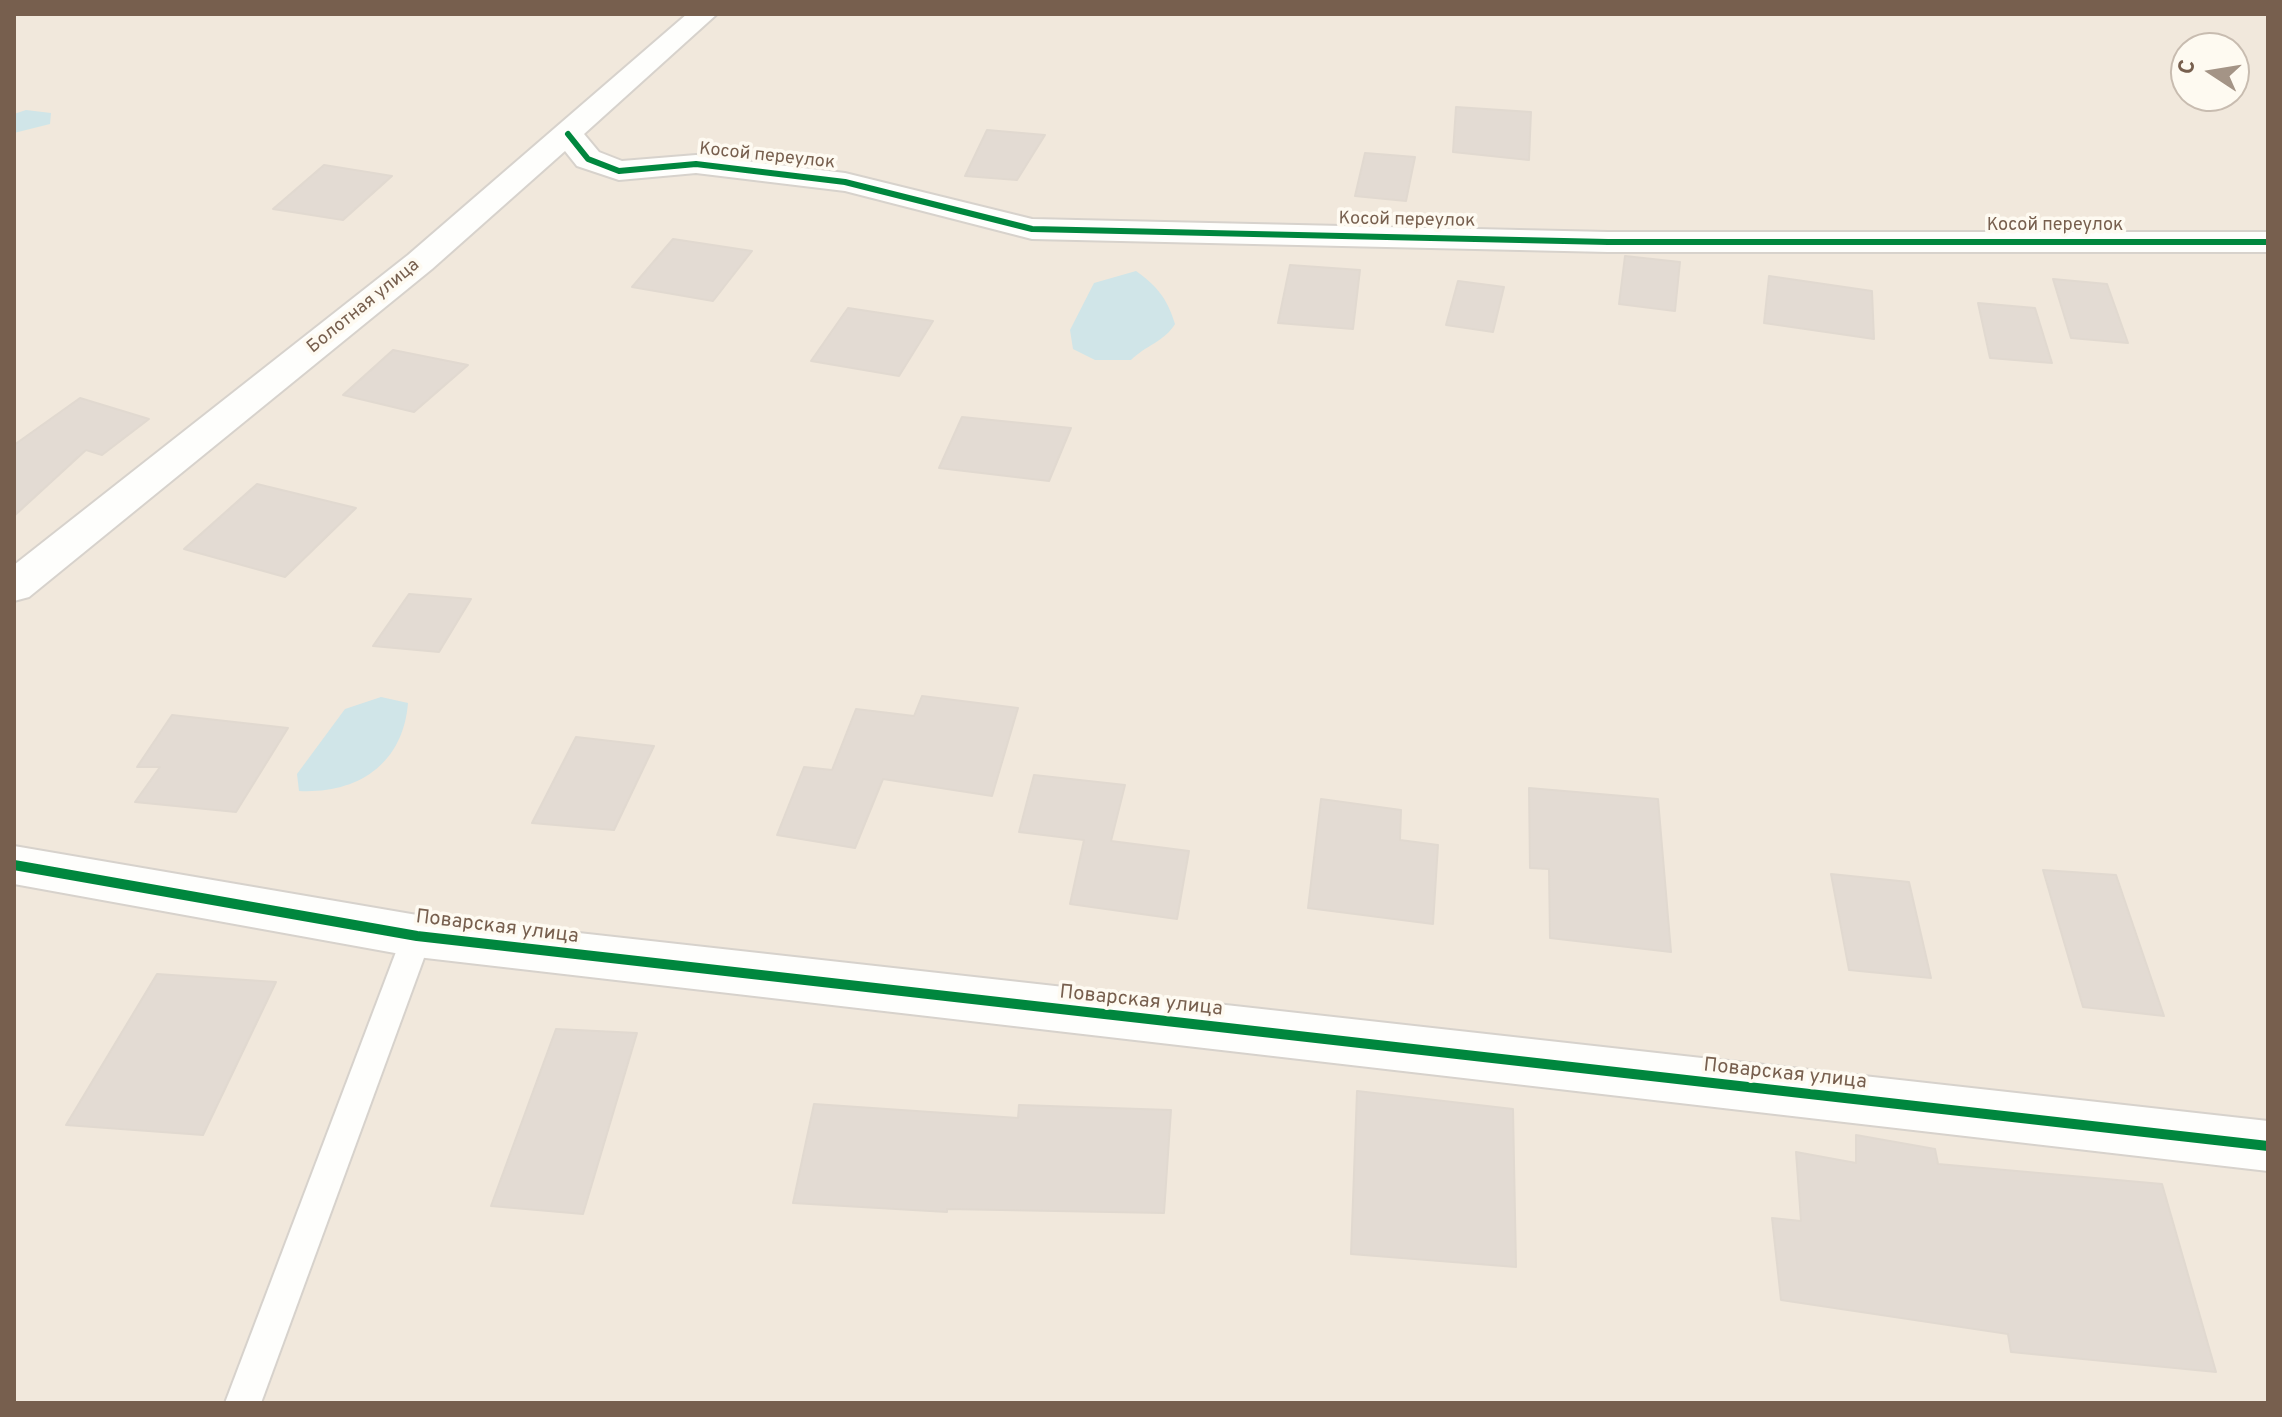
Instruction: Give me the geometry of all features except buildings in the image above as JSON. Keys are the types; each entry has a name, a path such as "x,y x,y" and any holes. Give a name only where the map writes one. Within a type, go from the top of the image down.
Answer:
{"street":[{"name":"Болотная улица","path":"14,587 420,262 703,14"},
{"name":"Косой переулок","path":"568,134 588,159 619,171 696,164 845,182 1032,229 1608,242 2268,242"},
{"name":"Поварская улица","path":"14,865 417,936 2268,1146"}],"lane":[{"path":"243,1403 417,936"}],"shaded area":[{"path":"14,14 2268,14 2268,1403 14,1403"},
{"path":"26,110 51,113 50,124 14,133 14,114"},
{"path":"1136,271 1165,300 1175,324 1171,330 1131,360 1095,360 1073,349 1070,330 1094,283"},
{"path":"381,697 408,703 397,743 387,758 358,781 320,791 299,791 297,774 345,709"}],"cycle path":[{"path":"568,134 588,159 619,171 696,164 845,182 1032,229 1608,242 2268,242"},
{"path":"14,865 417,936 2268,1146"}]}
